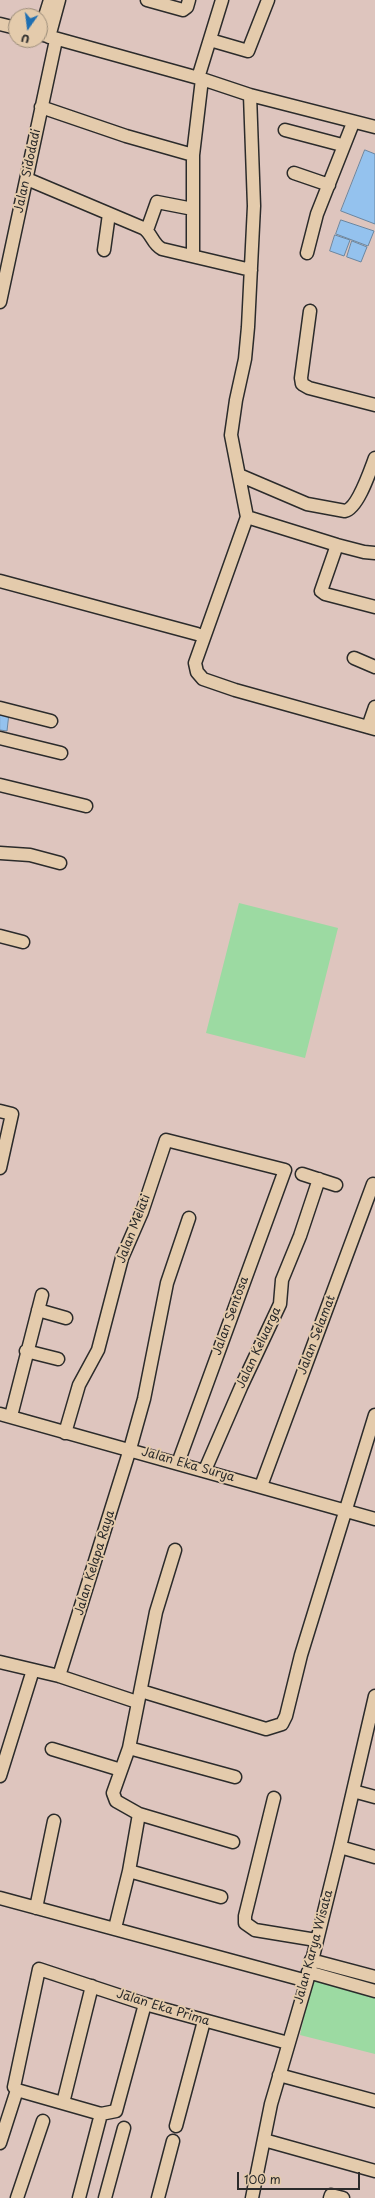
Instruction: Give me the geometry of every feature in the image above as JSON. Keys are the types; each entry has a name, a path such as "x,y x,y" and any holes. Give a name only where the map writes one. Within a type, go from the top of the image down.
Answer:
{"street":[{"path":"147,0 182,10 187,7 189,0"},
{"path":"193,255 193,156 197,78 214,0"},
{"path":"197,78 222,0"},
{"path":"210,40 248,51 268,0"},
{"name":"Jalan Sidodadi","path":"48,27 53,4"},
{"path":"48,37 197,78 250,95 353,123 375,127"},
{"name":"Jalan Sidodadi","path":"0,298 6,250 27,179 42,107 45,48"},
{"path":"250,95 254,191 251,270 245,359 236,400 231,435 247,517 195,663 197,672 203,679 235,690 372,728 375,707"},
{"path":"42,107 126,136 193,156"},
{"path":"307,254 317,214 342,145 353,123"},
{"path":"285,130 342,145"},
{"path":"294,173 329,184"},
{"path":"27,179 147,230 158,247 251,270"},
{"path":"147,230 157,202 193,209"},
{"path":"104,250 110,214"},
{"path":"310,311 301,378 302,384 309,388 375,405"},
{"path":"239,475 308,504 345,511 355,503 375,458"},
{"path":"247,517 337,545 364,552 375,553"},
{"path":"337,545 321,591 325,594 375,607"},
{"path":"0,580 197,634"},
{"path":"354,658 375,667"},
{"path":"0,708 51,721"},
{"path":"0,738 61,753"},
{"path":"0,785 86,806"},
{"path":"0,853 30,854 60,863"},
{"path":"0,936 23,942"},
{"path":"0,1111 12,1114 0,1168"},
{"name":"Jalan Melati","path":"64,1433 79,1385 98,1350 122,1258 142,1212 166,1140 285,1170"},
{"name":"Jalan Sentosa","path":"178,1463 285,1170"},
{"path":"302,1174 336,1185"},
{"name":"Jalan Keluarga","path":"205,1470 241,1386 280,1304 282,1295 282,1280 300,1236 319,1179"},
{"name":"Jalan Selamat","path":"261,1486 373,1184"},
{"name":"Jalan Kelapa Raya","path":"59,1676 130,1449 144,1399 167,1283 176,1252 189,1218"},
{"path":"5,1415 26,1351 42,1295"},
{"path":"38,1310 66,1318"},
{"path":"26,1351 58,1359"},
{"path":"0,1662 266,1728 280,1726 286,1716 301,1655 375,1414"},
{"name":"Jalan Eka Surya","path":"5,1415 64,1433 130,1449 375,1519"},
{"path":"174,1550 156,1612 129,1748 113,1793 114,1798 120,1804 139,1814 233,1842"},
{"path":"0,1776 33,1670"},
{"name":"Jalan Karya Wisata","path":"252,2198 279,2075 309,1971 315,1942 340,1847 375,1696"},
{"path":"129,1748 235,1777"},
{"path":"52,1749 121,1770"},
{"path":"353,1791 375,1797"},
{"path":"274,1798 245,1916 245,1923 249,1927 315,1942"},
{"path":"115,1928 129,1871 139,1814"},
{"path":"36,1908 54,1822"},
{"path":"340,1847 375,1856"},
{"path":"129,1871 221,1897"},
{"path":"0,1898 115,1928 219,1959 309,1971 375,1977"},
{"name":"Jalan Eka Prima","path":"17,2090 13,2084 39,1969 145,2004 204,2021 288,2042"},
{"path":"309,1971 375,1991"},
{"path":"63,2103 92,1986"},
{"path":"0,2143 17,2090 101,2114 113,2112 118,2108 145,2004"},
{"path":"176,2126 204,2021"},
{"path":"279,2075 375,2101"},
{"path":"79,2198 101,2114"},
{"path":"17,2198 43,2121"},
{"path":"105,2198 124,2128"},
{"path":"264,2140 375,2171"},
{"path":"158,2198 172,2141"},
{"path":"330,2198 331,2194 343,2198"}],"green space":[{"path":"239,903 338,928 305,1058 206,1033"},
{"path":"312,1980 375,1997 375,2054 300,2035"}],"water":[{"path":"365,150 375,154 375,224 341,211"},
{"path":"341,220 374,231 368,246 336,234"},
{"path":"335,235 350,240 344,256 330,251"},
{"path":"352,241 367,247 361,262 347,257"},
{"path":"0,711 9,713 7,731 0,730"}]}
